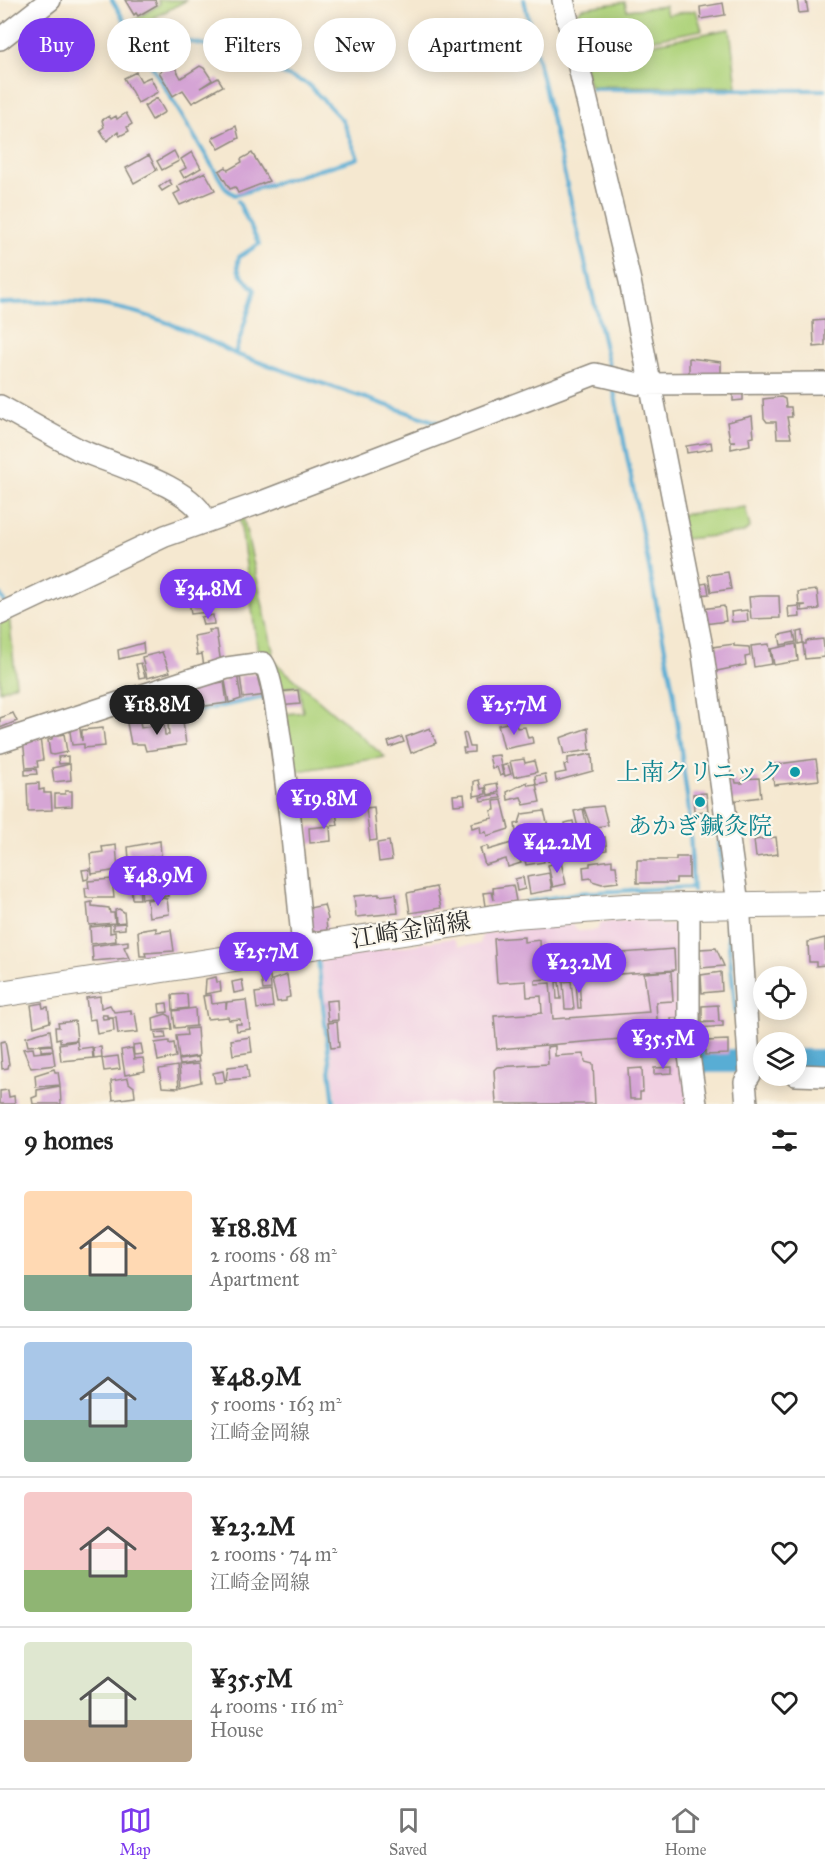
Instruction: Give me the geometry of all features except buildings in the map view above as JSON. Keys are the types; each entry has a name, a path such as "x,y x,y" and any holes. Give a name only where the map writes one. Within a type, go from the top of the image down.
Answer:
{"main road":[{"name":"江崎金岡線","path":"0,994 303,941 514,915 569,910 825,904"}],"street":[{"path":"0,39 50,0"},
{"path":"563,0 630,281 702,647 738,905 753,1039"},
{"path":"0,614 204,516 259,503 595,374 650,385 825,383"},
{"path":"0,406 89,454 140,472 168,487 204,516"},
{"path":"0,742 219,670 263,663 271,678 303,941"},
{"path":"689,906 690,1055 696,1104"},
{"path":"807,1075 825,1076"},
{"path":"747,1104 745,1082 753,1077"}],"shaded area":[{"path":"659,919 661,925 686,924 692,1104 337,1104 320,960 453,938 459,946 480,944 483,933 572,924 579,931 597,930 601,922"}],"green space":[{"path":"158,0 187,0 153,18 137,18 160,4"},
{"path":"625,2 627,10 665,6 667,15 696,10 702,30 654,39 654,18 574,18 582,8"},
{"path":"730,29 737,87 589,86 586,72 654,72 654,43"},
{"path":"745,507 750,527 743,533 685,539 680,515"},
{"path":"242,512 273,651 270,659 259,656 257,646 239,513"},
{"path":"9,614 16,684 0,691 0,618"},
{"path":"271,659 385,757 287,773 279,715 303,712 299,686 275,689"}],"waterway":[{"path":"112,0 226,189 235,195"},
{"path":"524,0 610,370"},
{"path":"191,42 211,46 308,84 342,120 358,158 235,195"},
{"path":"592,89 825,90"},
{"path":"238,201 259,244 239,257 239,272 255,290 235,354 442,424"},
{"path":"0,303 76,303 118,308 170,324 235,354"},
{"path":"613,386 673,689 689,811 693,891"},
{"path":"0,594 6,605"},
{"path":"183,688 189,713 265,697"},
{"path":"719,841 723,885"},
{"path":"526,902 578,893 692,887"},
{"path":"727,926 736,1015"},
{"path":"318,961 334,1104"},
{"path":"807,1051 825,1051"},
{"path":"698,1054 703,1061 701,1068"},
{"path":"739,1055 739,1078"},
{"path":"703,1061 741,1061"},
{"path":"807,1064 825,1065"}],"place":[{"name":"上南クリニック","path":"795,772"},
{"name":"あかぎ鍼灸院","path":"700,802"}]}
